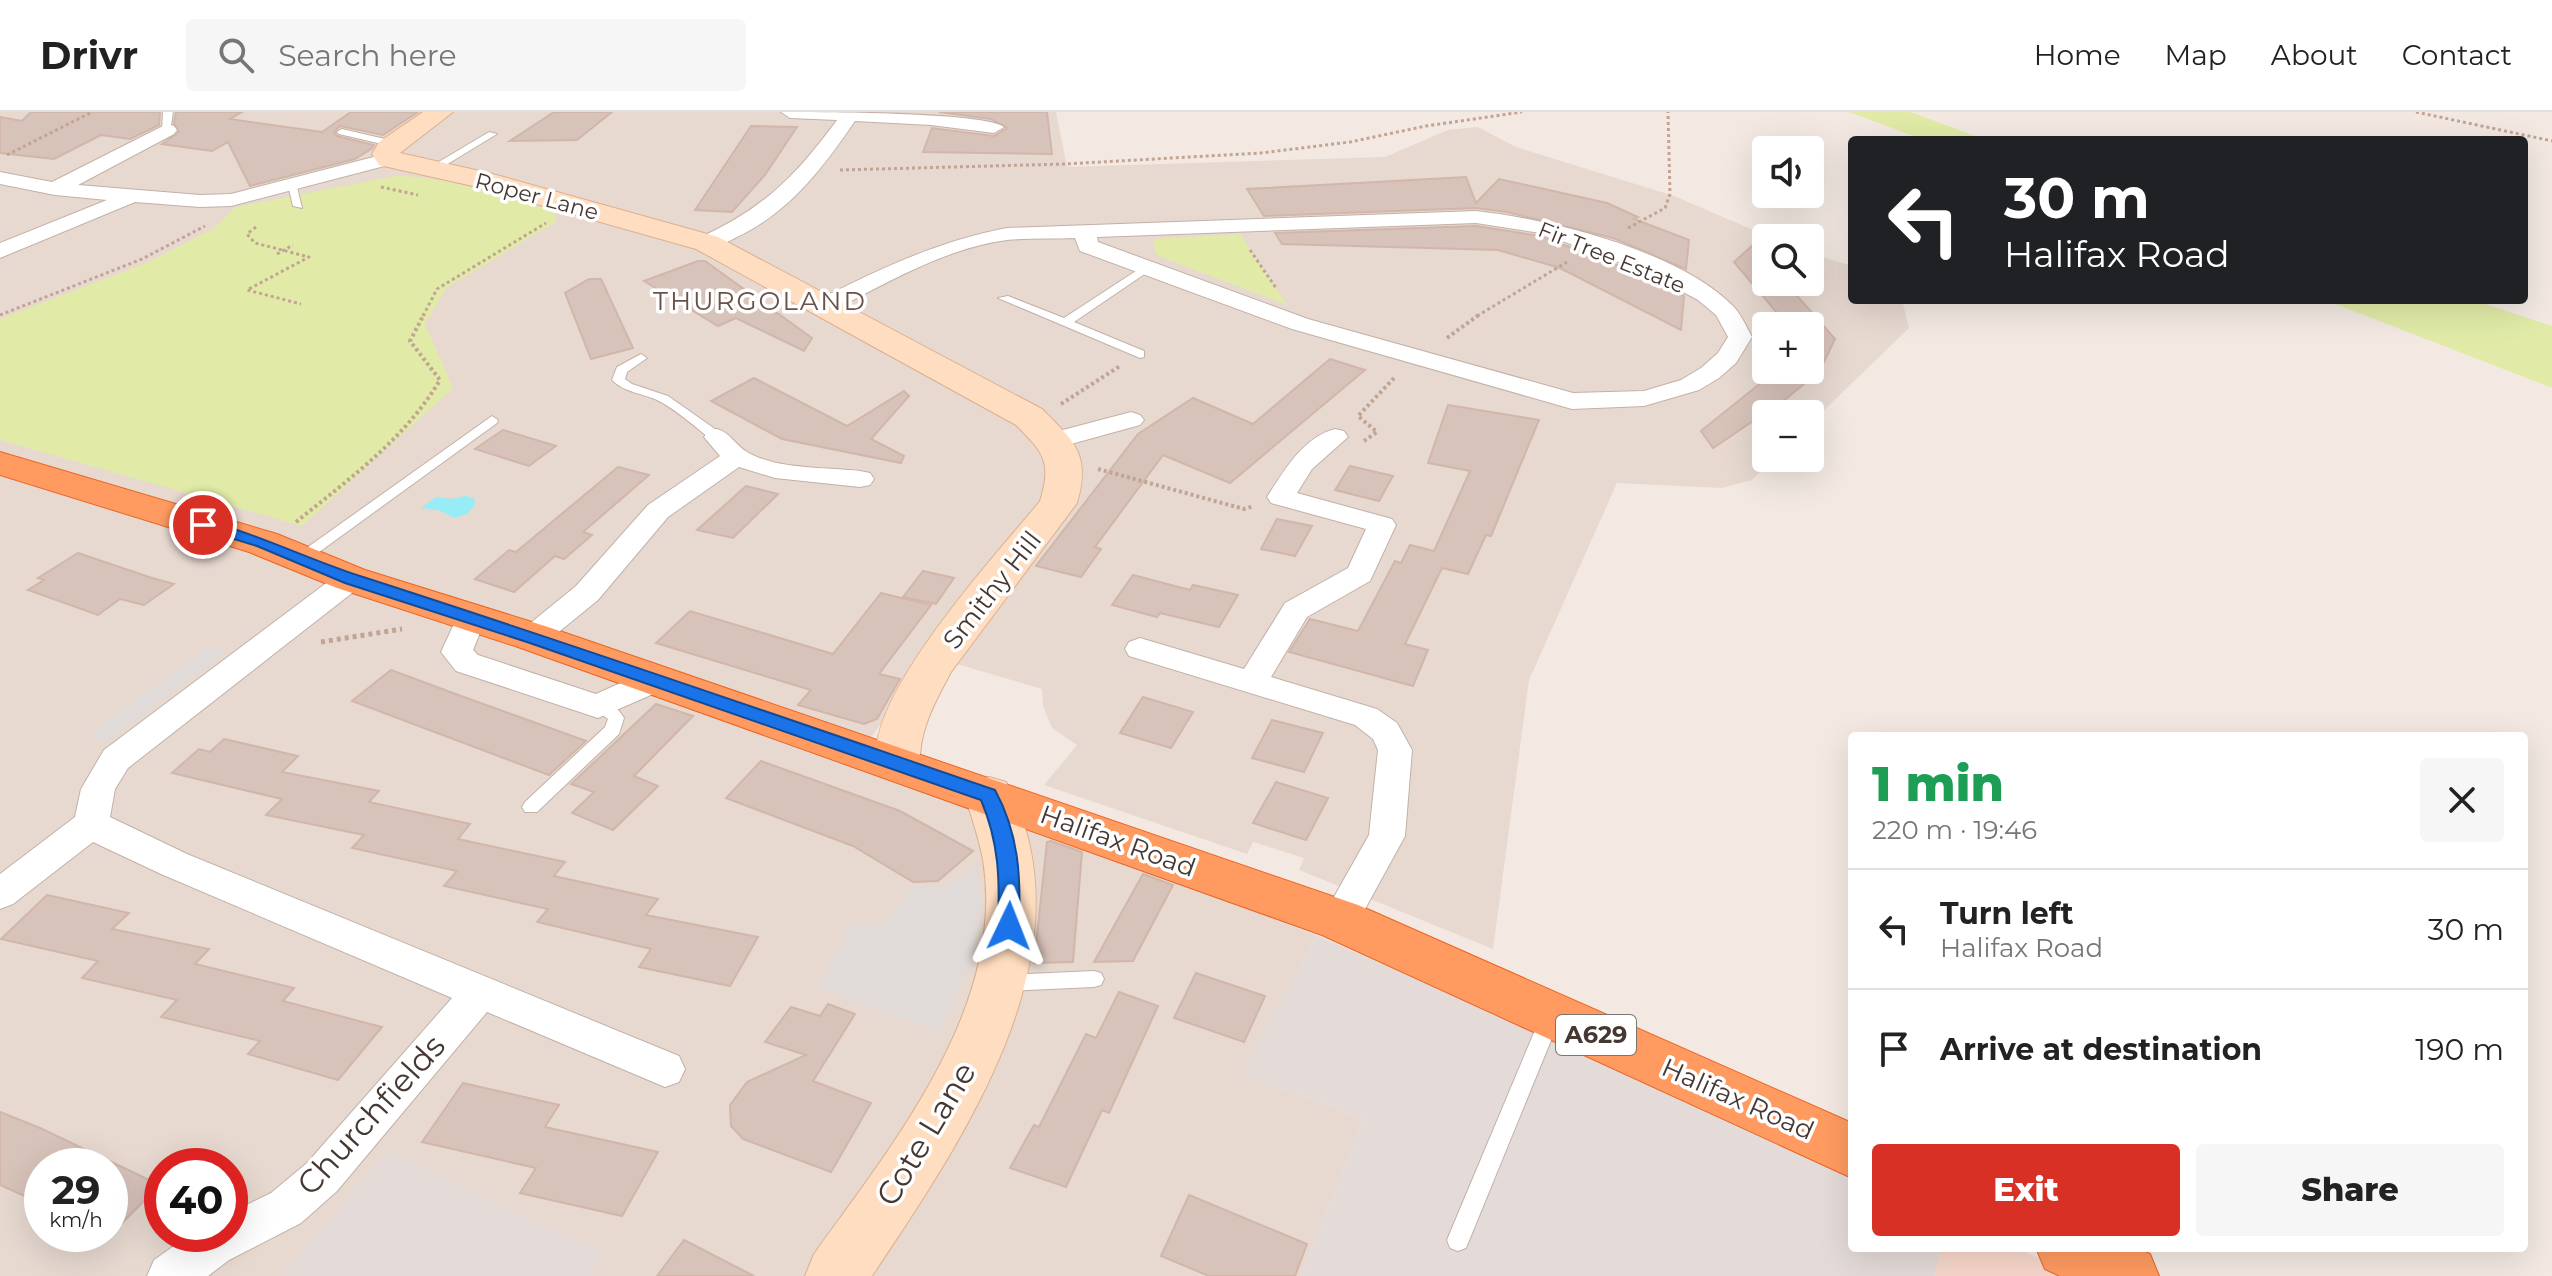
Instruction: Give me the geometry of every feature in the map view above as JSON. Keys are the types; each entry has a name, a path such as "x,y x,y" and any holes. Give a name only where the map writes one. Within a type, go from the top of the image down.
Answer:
{"highway":[{"name":"Halifax Road","path":"0,463 283,552 351,579 533,637 1340,920 1848,1149"},
{"path":"2076,1252 2128,1276"}],"street":[{"path":"392,151 440,112"},
{"path":"790,112 931,119 994,127"},
{"path":"707,243 765,215 811,171 849,116"},
{"path":"55,189 168,121"},
{"name":"Roper Lane","path":"0,178 55,189 134,196 231,200 295,196 392,151 432,169 479,179 707,243 992,395 1050,442"},
{"path":"0,251 134,196"},
{"name":"Fir Tree Estate","path":"822,307 936,251 971,240 1007,234 1476,217 1523,222 1595,245 1649,267 1702,293 1726,312 1740,337 1731,356 1696,381 1658,397 1615,403 1572,401 1300,324 1088,246 1085,232"},
{"path":"1050,442 1131,420"},
{"name":"Smithy Hill","path":"897,764 899,736 919,691 953,635 1058,503 1065,480 1050,442"},
{"path":"1252,683 1296,610 1360,574 1382,525 1281,497 1302,464 1345,442"},
{"path":"533,637 587,593 658,511 726,447 775,470 860,479"},
{"path":"92,823 92,801 101,779 116,759 351,579"},
{"path":"471,618 457,652 467,663 598,706 656,680"},
{"path":"1140,649 1366,717 1385,731 1395,750 1387,836 1340,920"},
{"name":"Cote Lane","path":"836,1276 946,1113 983,1036 1000,983 1007,947 1010,876 1000,823 989,795"},
{"path":"0,894 92,823"},
{"path":"92,823 111,836 174,864 665,1069"},
{"name":"Churchfields","path":"170,1276 213,1245 286,1208 322,1177 481,992"}],"lane":[{"path":"342,132 392,151"},
{"path":"432,169 492,134"},
{"path":"1065,323 1146,269"},
{"path":"1004,298 1140,354"},
{"path":"641,358 621,370 618,380 628,387 664,399 726,447"},
{"path":"283,552 492,420"},
{"path":"531,807 613,730 616,718 610,711 598,706"},
{"path":"1000,983 1094,979"},
{"path":"1458,1240 1552,1015"}],"path":[{"path":"0,158 92,112"},
{"path":"811,171 1065,164 1261,153 1350,142 1426,126 1522,112"},
{"path":"1345,442 1377,432 1358,416 1413,358 1431,350 1496,303 1665,208 1670,194 1668,112"},
{"path":"2416,112 2552,141"},
{"path":"0,315 142,259 204,227 231,200"},
{"path":"283,552 431,398 440,380 410,341 437,289 572,205"},
{"path":"1235,225 1300,324"},
{"path":"256,227 247,234 255,243 309,257 247,290 301,304"},
{"path":"277,254 293,245"},
{"path":"1140,354 1050,442 1116,472 1244,509"},
{"path":"253,654 471,618"}],"shaded area":[{"path":"0,112 1056,112 1067,167 1385,157 1448,130 1478,127 1516,147 1674,196 1752,229 1752,296 1824,296 1824,257 1848,265 1848,304 1903,304 1909,328 1824,410 1824,400 1752,400 1752,472 1760,472 1752,480 1722,488 1617,483 1529,680 1493,949 1299,870 1304,858 1253,842 1247,854 1044,785 1077,745 1052,728 1043,706 1042,689 930,656 851,765 1039,829 1316,935 1243,1075 1363,1119 1300,1276 0,1276"},
{"path":"210,646 226,652 104,743 86,736"},
{"path":"976,868 981,903 974,955 939,1032 819,988 850,925 883,926 914,885 943,887"},
{"path":"1316,935 1848,1169 1848,1252 1939,1252 1935,1276 1300,1276 1363,1119 1242,1075"},
{"path":"387,1151 604,1254 590,1276 281,1276"},
{"path":"1939,1252 2025,1252 2074,1276 1935,1276"}],"green space":[{"path":"1849,112 1911,112 1975,136 1913,136"},
{"path":"395,176 475,188 553,211 557,221 446,288 425,324 453,388 302,526 0,440 0,319 144,264 213,229 236,207"},
{"path":"1240,234 1287,305 1159,256 1153,239"},
{"path":"2335,304 2485,304 2552,326 2552,388"}],"water":[{"path":"436,497 451,499 474,498 475,505 467,514 455,518 438,510 421,508"}],"building":[{"path":"31,112 160,112 159,125 130,139 101,135 54,159 0,153 0,117 22,121"},
{"path":"176,112 242,112 230,119 322,132 351,112 418,112 383,135 340,126 334,132 337,136 374,145 355,159 250,186 228,142 212,151 162,144 179,132 174,123"},
{"path":"554,112 612,112 577,140 510,141"},
{"path":"939,112 1047,112 1052,154 923,152 932,128 994,136 1007,128 991,119"},
{"path":"751,126 797,127 765,175 732,212 695,210"},
{"path":"1466,177 1476,203 1499,179 1607,203 1638,217 1634,219 1689,240 1686,269 1613,238 1507,212 1476,208 1264,216 1247,189"},
{"path":"1476,226 1540,236 1649,277 1684,296 1681,330 1560,268 1498,250 1282,244 1275,233"},
{"path":"1752,246 1752,283 1734,262"},
{"path":"705,261 812,338 804,351 736,318 718,326 644,281"},
{"path":"589,279 601,279 633,348 591,359 565,293"},
{"path":"1763,296 1797,296 1811,312 1776,312"},
{"path":"1824,326 1835,339 1824,362"},
{"path":"1330,359 1365,370 1230,483 1163,455 1095,547 1101,549 1081,577 1036,566 1138,434 1193,398 1253,424"},
{"path":"754,378 847,426 904,391 909,396 871,439 904,456 901,463 782,439 711,401"},
{"path":"1760,384 1804,384 1784,400 1752,400 1752,422 1713,448 1701,431"},
{"path":"1448,405 1539,420 1491,536 1486,535 1468,574 1442,568 1405,644 1428,650 1413,686 1289,652 1310,619 1358,631 1395,561 1401,563 1410,545 1434,551 1470,471 1428,463"},
{"path":"503,430 556,446 529,466 475,449"},
{"path":"1350,466 1393,476 1379,501 1335,490"},
{"path":"618,467 649,475 583,532 592,535 564,559 555,556 514,592 475,579 509,550 516,552"},
{"path":"746,486 778,494 733,538 697,530"},
{"path":"1277,519 1312,526 1295,556 1261,549"},
{"path":"78,553 174,584 144,605 120,599 98,615 28,590 44,580 38,578"},
{"path":"923,571 954,578 936,604 903,597"},
{"path":"1133,575 1190,590 1193,585 1238,595 1219,627 1160,613 1157,617 1112,605"},
{"path":"881,593 931,605 879,674 900,679 877,719 864,724 798,705 811,690 656,643 690,611 833,654"},
{"path":"391,670 586,741 549,775 352,701"},
{"path":"1143,697 1193,712 1171,748 1120,733"},
{"path":"656,704 693,716 634,776 658,786 613,830 572,813 594,792 571,784"},
{"path":"1272,720 1323,733 1304,772 1252,758"},
{"path":"224,739 298,756 282,772 379,791 369,802 470,824 458,839 565,862 554,876 658,899 646,915 758,937 730,986 639,967 651,949 537,922 548,909 444,886 457,871 352,848 364,835 266,815 282,799 172,773 199,749 210,752"},
{"path":"761,761 900,811 973,851 938,881 913,882 853,846 726,798"},
{"path":"1276,782 1328,798 1306,840 1253,823"},
{"path":"1047,842 1082,852 1073,962 1034,963"},
{"path":"1143,874 1173,885 1133,961 1094,962"},
{"path":"47,895 129,913 112,929 209,949 195,964 294,988 283,1001 382,1027 338,1080 248,1054 260,1041 161,1017 177,1000 82,978 98,961 1,939"},
{"path":"1196,973 1265,996 1244,1042 1174,1018"},
{"path":"1119,992 1158,1006 1109,1113 1102,1110 1066,1187 1010,1168 1034,1125 1039,1127 1086,1034 1096,1038"},
{"path":"828,1004 855,1014 813,1081 871,1103 831,1172 743,1139 731,1126 730,1105 747,1082 806,1055 765,1042 791,1007 820,1016"},
{"path":"463,1083 559,1105 545,1127 658,1152 622,1216 520,1193 536,1168 422,1142"},
{"path":"0,1112 82,1148 24,1148 24,1196 0,1185"},
{"path":"128,1170 144,1177 144,1201 128,1217"},
{"path":"1189,1195 1307,1244 1295,1276 1209,1276 1161,1256"},
{"path":"684,1240 754,1276 657,1276"}],"district":[{"name":"THURGOLAND","path":"760,301"}],"route":[{"path":"203,525 263,543 351,579 533,637 989,795 1007,851 1009,926"}]}
